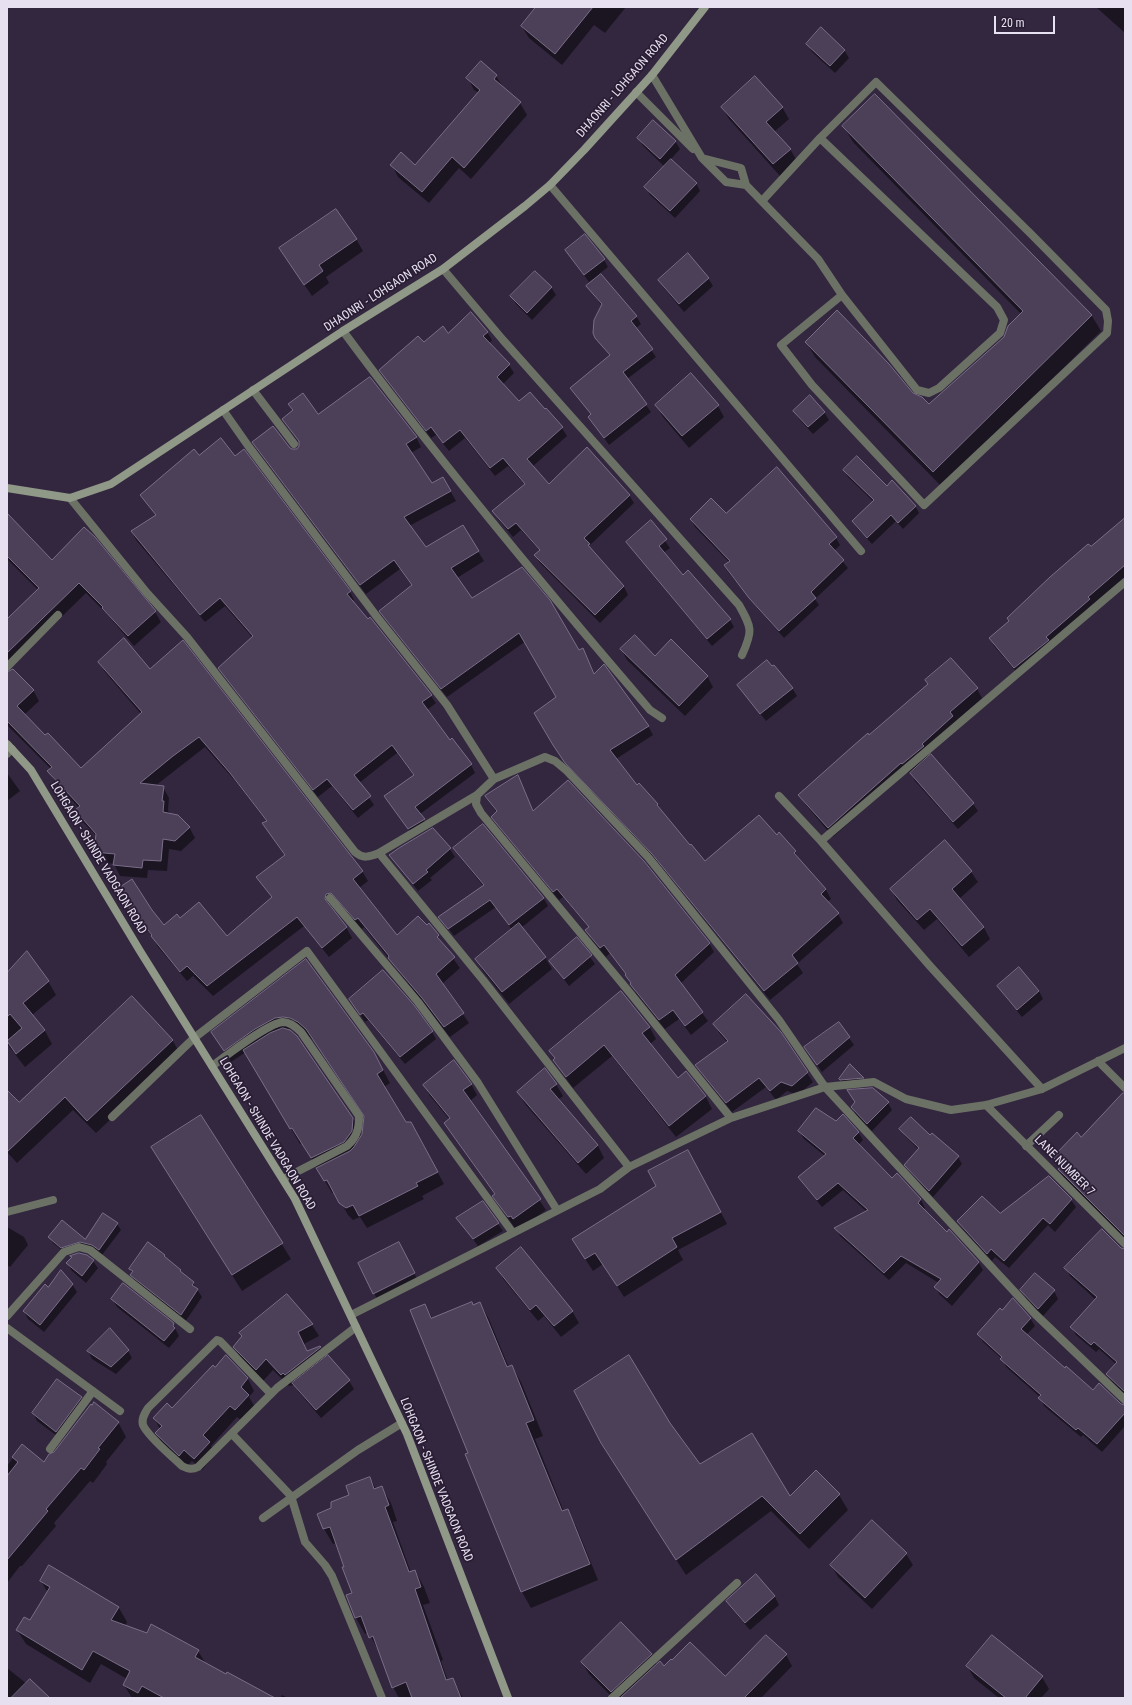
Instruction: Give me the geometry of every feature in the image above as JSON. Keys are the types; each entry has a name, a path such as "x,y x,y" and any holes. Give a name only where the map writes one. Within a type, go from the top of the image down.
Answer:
{"street":[{"name":"DHAONRI - LOHGAON ROAD","path":"7,488 70,498 111,484 343,331 443,268 550,185 652,75 705,7"},
{"path":"652,75 702,158 741,168 746,185 818,259 842,295 918,390 929,392 939,388 1000,332 1004,320 997,307 820,138"},
{"path":"762,201 820,138 876,82 1106,310 1108,321 1107,333 924,505 812,385 782,345 842,295"},
{"path":"636,92 726,182 746,185"},
{"path":"550,185 861,551"},
{"path":"443,268 503,340 739,605 749,623 750,638 742,655"},
{"path":"343,331 395,402 542,585 650,710 662,718"},
{"path":"253,390 294,444"},
{"path":"223,410 249,447 358,591 447,705 494,779"},
{"path":"70,498 147,592 187,637 354,852 360,856 367,858 378,853 477,795 494,779 545,757 555,761 567,771 653,863 779,1020 825,1087 1035,1314 1125,1400"},
{"path":"821,841 1125,582"},
{"path":"7,667 58,616"},
{"name":"LOHGAON - SHINDE VADGAON ROAD","path":"8,749 31,770 194,1038 295,1199 402,1423 508,1698"},
{"path":"477,795 476,804 481,813 731,1118"},
{"path":"779,796 1042,1089"},
{"path":"378,853 483,980 629,1167"},
{"path":"330,898 418,1002 478,1083 557,1210"},
{"path":"112,1117 194,1038 307,951 513,1233"},
{"path":"212,1066 271,1026 283,1022 294,1025 301,1032 359,1116 359,1128 354,1139 347,1146 283,1179"},
{"path":"351,1315 600,1188 629,1167 731,1118 825,1087 874,1082 906,1099 951,1110 986,1105 1042,1089 1125,1048"},
{"path":"1098,1061 1125,1088"},
{"name":"LANE NUMBER 7","path":"986,1105 1125,1244"},
{"path":"1026,1146 1059,1115"},
{"path":"7,1212 53,1200"},
{"path":"7,1316 64,1252 79,1247 90,1250 190,1329"},
{"path":"271,1394 220,1341 217,1340 148,1408 144,1416 143,1424 148,1433 182,1466 188,1469 194,1469 198,1467 232,1434 271,1394 356,1327"},
{"path":"7,1328 120,1411"},
{"path":"50,1449 93,1391"},
{"path":"263,1518 291,1496 358,1450 402,1423"},
{"path":"232,1434 291,1496 305,1542 325,1565 332,1576 382,1698"},
{"path":"612,1698 737,1583"}],"building":[{"path":"536,7 593,7 555,54 521,26"},
{"path":"821,27 845,50 830,66 806,44"},
{"path":"481,61 497,75 494,79 521,102 464,168 452,157 422,192 390,165 401,152 415,165 480,90 466,78"},
{"path":"755,76 783,107 766,122 791,149 773,164 721,107"},
{"path":"875,94 1092,315 933,472 805,342 837,310 889,364 913,393 922,397 929,404 1004,337 1008,326 1023,311 842,126"},
{"path":"653,120 676,141 660,159 637,138"},
{"path":"671,159 697,183 670,211 644,187"},
{"path":"336,209 357,239 319,265 323,271 304,285 279,248"},
{"path":"585,234 605,259 584,275 565,250"},
{"path":"688,253 709,278 679,304 658,280"},
{"path":"535,271 552,287 527,313 510,296"},
{"path":"601,274 637,316 631,321 653,349 623,372 647,404 604,438 588,417 591,414 570,388 610,355 595,338 593,333 594,320 602,304 586,286"},
{"path":"471,312 488,332 483,336 510,364 497,377 519,401 530,392 563,427 527,459 549,484 587,447 630,495 584,538 590,544 588,545 624,586 595,615 534,555 540,550 516,523 508,529 492,511 525,484 503,458 490,468 460,430 443,443 431,427 426,431 379,370 418,336 424,342 443,326 448,333"},
{"path":"691,373 719,405 682,436 655,405"},
{"path":"370,377 417,437 406,444 432,483 443,477 451,491 404,517 426,547 463,525 479,551 451,568 472,598 522,567 550,600 579,650 583,648 594,674 604,664 649,726 610,750 637,785 639,783 658,804 657,805 690,845 691,844 705,861 759,815 777,835 779,832 796,851 794,853 826,889 821,894 839,913 792,955 798,963 764,991 652,854 565,763 534,713 556,697 519,633 441,689 379,611 412,585 394,560 360,585 252,442 273,426 290,448 297,449 299,446 299,441 282,419 293,410 288,404 303,393 318,414"},
{"path":"810,395 825,412 808,427 793,411"},
{"path":"221,438 235,456 244,449 351,591 347,594 368,619 370,617 432,695 422,702 450,740 452,738 472,764 415,807 425,819 408,829 384,796 414,775 392,745 354,775 371,796 353,810 327,779 313,790 218,668 253,636 220,598 200,615 131,531 156,515 140,495 194,449 199,455"},
{"path":"857,456 887,486 892,480 916,506 898,523 891,515 867,538 852,521 874,500 843,470"},
{"path":"777,467 837,537 829,544 844,560 811,592 816,598 779,631 749,598 724,565 730,561 690,519 711,498 726,513"},
{"path":"7,513 52,560 84,527 95,537 156,611 128,636 102,608 103,607 79,583 7,653 7,619 39,588 7,556"},
{"path":"1125,518 1125,565 1088,597 1090,599 1046,637 1049,640 1014,668 989,638 1009,621 1007,618 1050,577 1088,544 1091,546"},
{"path":"651,520 667,539 659,546 683,575 688,570 731,619 707,639 626,542"},
{"path":"635,635 655,656 671,639 708,676 679,706 620,649"},
{"path":"124,638 150,669 183,640 363,871 353,879 397,935 418,916 427,925 429,923 439,935 437,937 455,957 436,974 464,1013 444,1027 388,958 389,956 358,918 355,920 331,893 326,894 325,899 347,927 322,948 297,917 207,986 187,966 180,972 132,910 131,911 117,889 132,879 152,910 164,925 177,914 180,918 199,902 227,936 272,897 256,877 285,855 262,823 267,821 230,773 199,737 140,783 164,786 162,801 164,801 163,812 178,815 190,827 175,841 163,839 161,861 143,860 142,868 113,865 115,854 94,852 96,834 75,810 80,806 47,771 52,767 7,721 7,672 13,669 34,690 17,706 45,735 48,733 81,768 142,712 98,662"},
{"path":"951,658 978,688 950,712 953,716 922,744 924,746 902,764 901,763 828,828 798,795 868,733 869,735 928,684 925,680"},
{"path":"767,660 772,666 774,665 793,688 760,714 737,685"},
{"path":"931,754 974,803 953,822 910,773"},
{"path":"518,775 533,811 568,780 644,861 710,943 675,975 703,1012 685,1026 673,1010 659,1020 630,984 631,983 625,975 626,974 604,945 600,948 585,930 589,927 557,889 553,892 491,817 497,811 485,796"},
{"path":"483,824 544,898 509,925 490,900 448,929 438,917 484,885 453,848"},
{"path":"433,828 451,848 426,870 428,872 413,884 389,855"},
{"path":"945,840 972,871 952,889 984,927 962,946 930,909 917,920 890,889"},
{"path":"519,923 546,957 502,992 475,959"},
{"path":"577,937 592,955 564,979 549,961"},
{"path":"27,951 49,981 23,1003 45,1030 16,1054 7,1041 22,1028 10,1014 7,1017 7,973"},
{"path":"306,959 374,1052 383,1070 377,1074 406,1122 411,1122 438,1172 416,1183 418,1186 359,1216 353,1205 346,1208 339,1203 327,1180 324,1181 316,1168 350,1151 354,1147 362,1134 364,1116 306,1029 298,1022 290,1018 275,1018 255,1029 224,1051 211,1032"},
{"path":"1019,967 1039,991 1017,1010 997,986"},
{"path":"383,970 414,1005 433,1031 400,1057 363,1013 360,1015 349,999"},
{"path":"621,991 650,1027 642,1033 678,1078 686,1071 706,1096 669,1126 604,1045 566,1077 553,1060 555,1058 549,1051"},
{"path":"746,994 781,1032 808,1072 792,1086 781,1082 770,1091 759,1078 726,1103 695,1065 728,1041 713,1024"},
{"path":"132,996 173,1040 87,1121 65,1097 7,1152 7,1090 19,1102"},
{"path":"839,1022 850,1037 817,1065 804,1047"},
{"path":"283,1028 290,1030 297,1036 353,1118 352,1131 344,1142 311,1158 292,1128 290,1129 243,1050 270,1033"},
{"path":"454,1060 472,1084 463,1090 541,1199 513,1219 511,1216 508,1217 492,1196 495,1194 444,1123 450,1118 423,1085"},
{"path":"850,1064 864,1078 839,1079"},
{"path":"545,1068 557,1084 550,1089 598,1145 578,1163 517,1092"},
{"path":"873,1088 889,1102 867,1124 851,1107 855,1102 847,1090"},
{"path":"1123,1093 1125,1093 1125,1236 1058,1169 1062,1166 1053,1157 1077,1132 1081,1137"},
{"path":"816,1108 836,1121 843,1114 859,1132 853,1138 892,1178 897,1173 921,1199 918,1203 947,1232 949,1229 979,1262 947,1298 934,1287 941,1279 901,1256 884,1273 834,1228 868,1210 838,1183 817,1200 798,1177 826,1154 798,1131"},
{"path":"201,1115 283,1243 232,1275 151,1147"},
{"path":"911,1117 930,1135 932,1133 959,1156 929,1191 904,1165 919,1148 899,1129"},
{"path":"688,1150 721,1212 672,1238 677,1247 617,1286 595,1253 585,1259 572,1239 656,1186 648,1171"},
{"path":"1049,1176 1072,1199 1050,1224 1043,1218 1004,1261 991,1249 987,1254 957,1221 982,1196 1000,1213"},
{"path":"483,1201 499,1223 473,1239 456,1218"},
{"path":"103,1213 118,1223 99,1250 92,1245 80,1242 61,1248 48,1237 62,1220 85,1239"},
{"path":"1102,1229 1121,1248 1125,1249 1125,1392 1106,1374 1117,1362 1094,1342 1091,1345 1070,1327 1097,1297 1064,1268"},
{"path":"148,1242 165,1255 164,1256 181,1270 180,1271 194,1282 192,1285 198,1289 181,1315 130,1275 133,1271 129,1269"},
{"path":"399,1242 415,1273 373,1294 358,1263"},
{"path":"521,1247 573,1311 554,1326 536,1305 530,1310 496,1268"},
{"path":"79,1253 87,1255 94,1260 82,1276 66,1263 72,1257 70,1256"},
{"path":"61,1270 73,1284 40,1325 23,1311 45,1284 48,1287"},
{"path":"1035,1273 1055,1290 1038,1309 1020,1290"},
{"path":"123,1283 174,1323 173,1326 175,1328 164,1341 111,1299"},
{"path":"287,1294 313,1324 298,1332 307,1351 320,1346 321,1347 285,1375 283,1373 281,1375 266,1359 256,1370 233,1347 242,1336 239,1333"},
{"path":"1013,1298 1031,1318 1021,1329 1065,1368 1066,1366 1093,1390 1099,1383 1121,1404 1125,1405 1125,1413 1097,1444 1078,1428 1076,1430 1038,1398 1041,1395 1000,1359 1002,1357 977,1334 1000,1308 1002,1310"},
{"path":"472,1302 473,1305 480,1302 507,1367 512,1365 534,1420 526,1423 562,1511 568,1509 590,1564 521,1592 465,1454 468,1453 410,1310 425,1304 431,1318"},
{"path":"110,1328 129,1350 111,1367 87,1351"},
{"path":"226,1355 248,1378 241,1387 249,1395 235,1410 230,1406 203,1435 210,1442 194,1459 184,1450 179,1456 155,1433 162,1426 153,1418 167,1403 172,1408 213,1365 215,1367"},
{"path":"328,1355 350,1380 316,1410 292,1383"},
{"path":"629,1355 670,1423 700,1464 752,1433 790,1496 816,1470 840,1494 800,1534 762,1496 676,1560 601,1443 574,1391"},
{"path":"57,1379 82,1397 56,1432 32,1413"},
{"path":"94,1402 119,1422 98,1448 100,1449 84,1470 81,1468 46,1509 48,1511 7,1560 7,1476 18,1462 12,1457 22,1444 44,1462 49,1454 54,1452"},
{"path":"370,1477 374,1489 382,1486 389,1505 385,1507 409,1572 415,1570 421,1587 415,1589 446,1680 453,1678 461,1698 412,1698 406,1682 392,1688 373,1636 369,1638 361,1616 355,1618 346,1595 352,1593 342,1567 344,1567 330,1527 323,1529 317,1514 331,1508 331,1502 349,1495 346,1486"},
{"path":"872,1520 907,1553 865,1598 830,1565"},
{"path":"49,1565 119,1607 111,1620 147,1633 151,1624 199,1650 195,1657 226,1674 227,1672 275,1698 164,1698 142,1686 138,1693 123,1685 130,1671 93,1651 82,1670 16,1630 24,1617 30,1620 50,1587 40,1581"},
{"path":"756,1574 775,1596 745,1623 726,1601"},
{"path":"621,1622 652,1654 611,1692 581,1662"},
{"path":"766,1635 787,1654 744,1698 620,1698 660,1661 664,1666 690,1642 725,1676"},
{"path":"992,1635 1043,1676 1025,1698 1006,1698 966,1666"},
{"path":"30,1679 50,1698 11,1698"}]}
